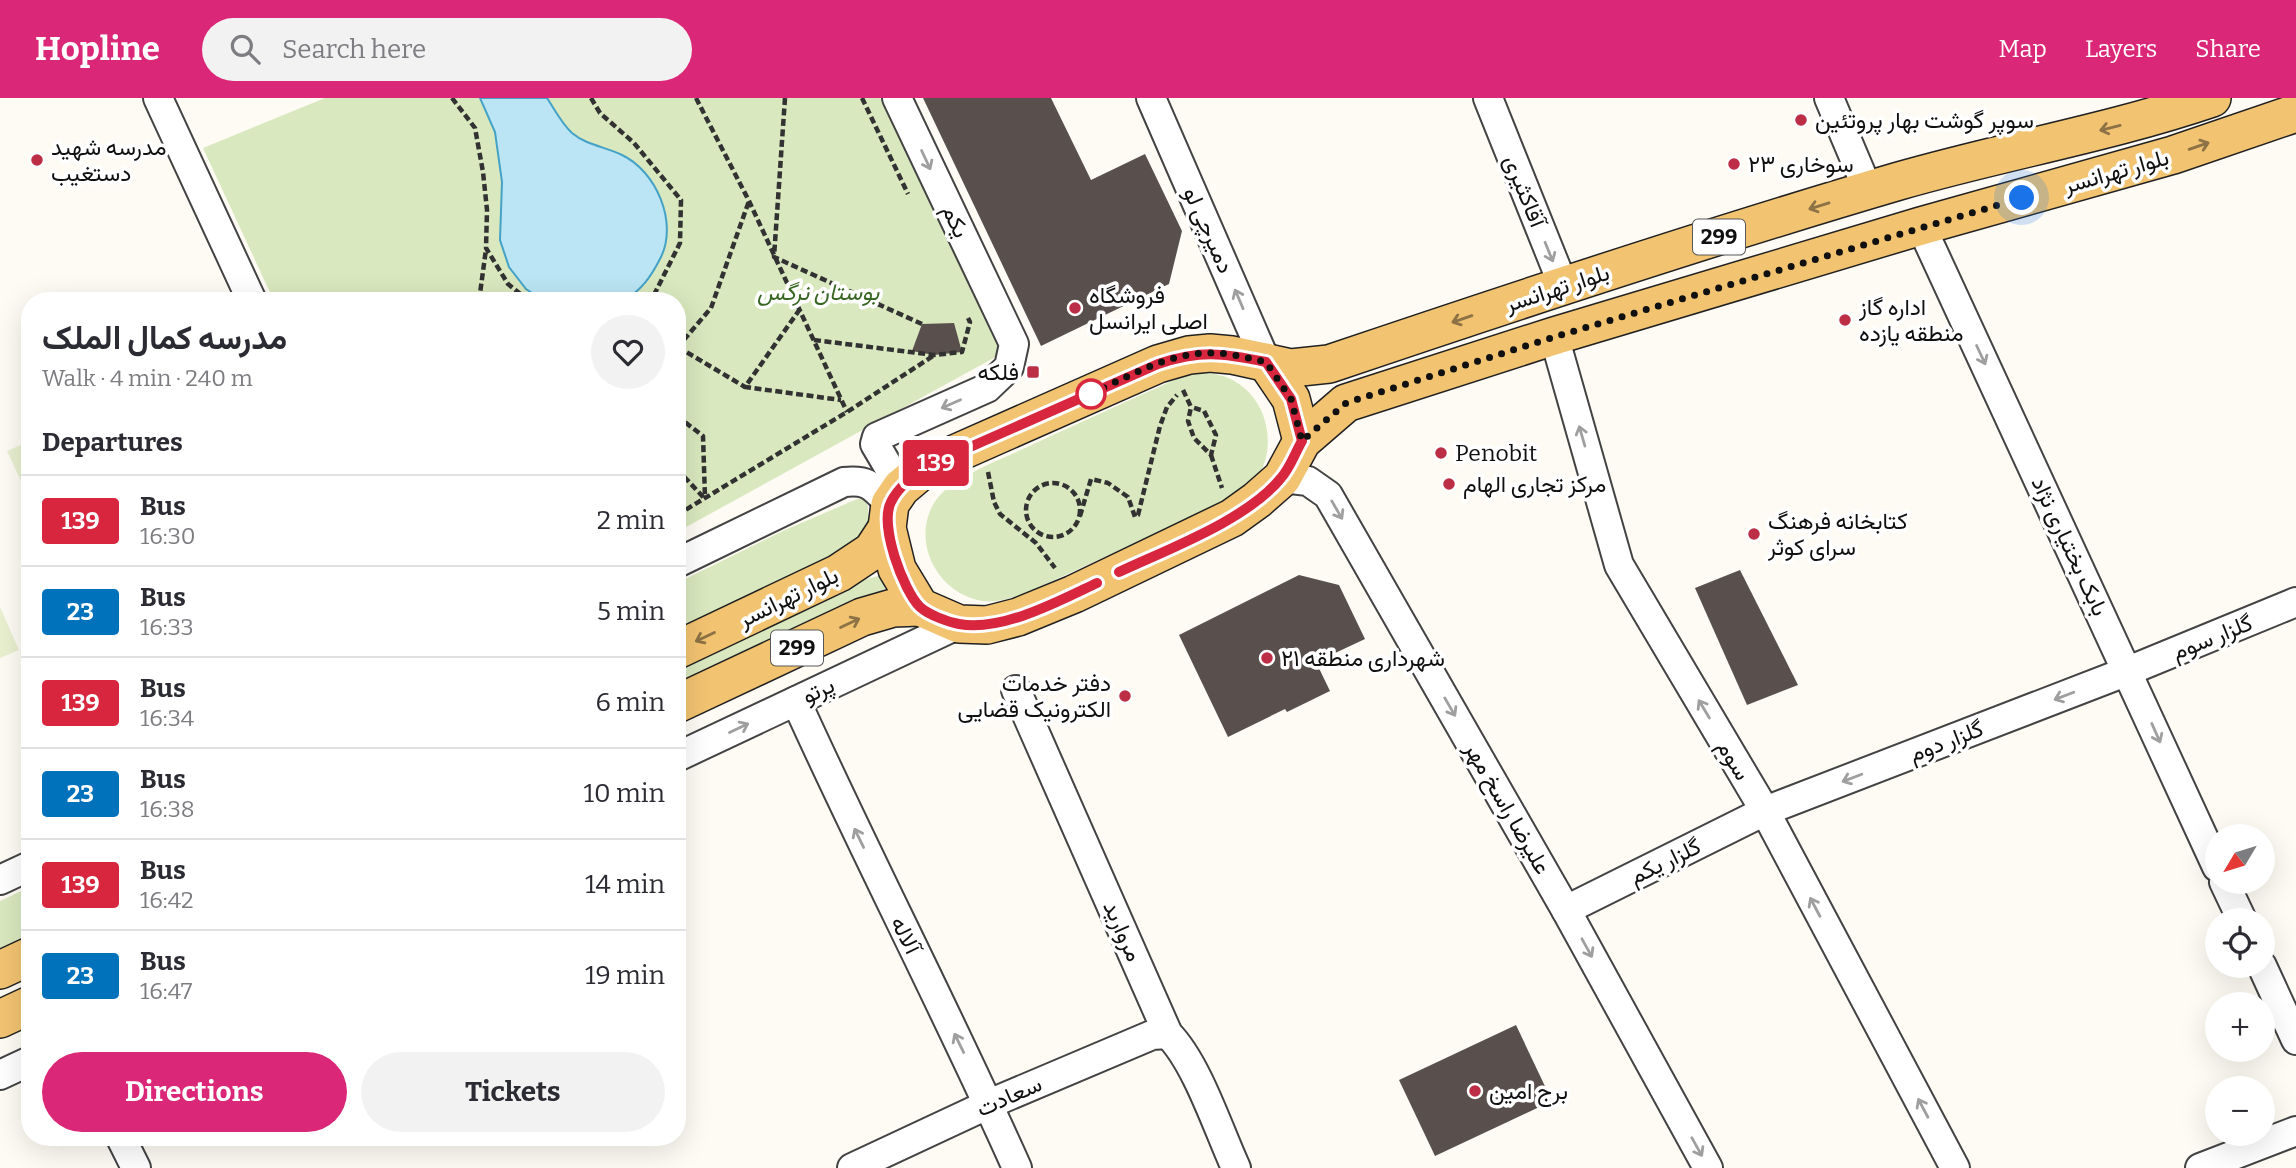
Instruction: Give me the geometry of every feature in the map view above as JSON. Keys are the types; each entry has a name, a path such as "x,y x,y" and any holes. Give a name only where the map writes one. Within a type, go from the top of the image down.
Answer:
{"main road":[{"name":"بلوار تهرانسر","path":"686,646 839,573 872,551 893,507 920,471 1158,364 1189,355 1210,353 1292,368 1329,364 1563,285 1868,190 2176,104 2211,98"},
{"name":"بلوار تهرانسر","path":"1302,441 1346,403 1921,226 2294,118"},
{"path":"893,507 897,569 920,607 959,624 987,625 1074,594 1232,518 1282,478 1302,441 1291,399 1266,362"},
{"name":"299","path":"686,700 862,617 893,608 920,607"},
{"path":"0,970 21,960"},
{"path":"0,1019 21,1009"}],"street":[{"path":"158,98 248,292"},
{"name":"یکم","path":"893,507 875,444 877,437 987,388 1009,367 1014,344 897,98"},
{"name":"دمیرچی لو","path":"1151,98 1266,362"},
{"name":"آقاکثیری","path":"1488,98 1563,285"},
{"path":"1829,98 1868,190"},
{"name":"بابک بختیاری نژاد","path":"1921,226 2205,841"},
{"name":"سوم","path":"1554,337 1619,565 1765,811 1955,1168"},
{"name":"علیرضا راسخ مهر","path":"1282,478 1308,481 1328,495 1566,910 1708,1168"},
{"path":"686,559 844,482 861,480 875,489 893,507"},
{"name":"گلزار سوم","path":"2128,671 2296,602"},
{"name":"پرتو","path":"686,753 959,624"},
{"name":"گلزار دوم","path":"1765,811 2128,671"},
{"name":"مروارید","path":"1016,690 1168,1034 1180,1046 1196,1077 1236,1168"},
{"name":"آلاله","path":"796,701 846,813 989,1104 1017,1168"},
{"name":"گلزار یکم","path":"1566,910 1765,811"},
{"path":"0,880 21,870"},
{"path":"2268,978 2296,1040"},
{"name":"سعادت","path":"852,1168 989,1104 1152,1035 1168,1034"},
{"path":"0,1075 21,1065"},
{"path":"2200,1168 2296,1131"},
{"path":"125,1146 136,1168"}],"path":[{"path":"452,98 475,128 484,172 486,248 480,292"},
{"path":"591,98 600,113 634,143 681,200 680,243 656,292"},
{"path":"696,98 749,201 848,412"},
{"path":"774,257 785,98"},
{"path":"862,98 910,198"},
{"path":"686,338 711,308 749,201"},
{"path":"486,248 508,284 518,292"},
{"path":"774,257 922,324"},
{"path":"745,387 800,309"},
{"path":"814,340 934,355 962,352 970,322 964,310"},
{"path":"686,352 745,387 842,400"},
{"path":"686,510 848,412 934,355"},
{"path":"1080,516 1078,498 1073,491 1057,483 1048,483 1033,491 1026,507 1030,525 1036,532 1044,536 1063,537 1071,531 1080,516 1091,479 1108,483 1128,497 1135,517 1138,515 1167,407 1174,396 1184,391"},
{"path":"1211,455 1216,435 1204,411 1191,407 1188,421 1194,438 1211,455 1220,484"},
{"path":"686,423 703,436 706,499"},
{"path":"989,439 992,464 988,471 994,502 1000,514 1036,543 1074,594"},
{"path":"686,478 706,499"},
{"path":"1016,528 1030,525"}],"green space":[{"name":"بوستان نرگس","path":"325,98 880,98 999,339 1001,354 686,527 686,292 270,292 203,148"},
{"path":"1198,373 1230,378 1258,404 1267,430 1268,443 1262,469 1247,488 1233,498 1024,594 982,601 963,594 947,583 935,568 925,533 929,515 938,498 953,484 989,464 1122,403 1181,377"},
{"path":"21,445 21,481 7,451"},
{"path":"857,499 865,499 868,507 868,523 843,558 686,632 686,579 785,530"},
{"path":"878,576 884,583 884,593 686,683 686,665"},
{"path":"0,607 19,650 0,658"},
{"path":"21,891 21,939 0,948 0,901"}],"water":[{"path":"480,98 547,98 572,133 622,155 645,173 661,199 667,229 666,243 650,276 636,292 530,292 526,289 509,267 500,240 502,182 495,132"}],"building":[{"path":"923,98 1051,98 1091,180 1145,154 1182,231 1169,284 1041,346"},
{"path":"954,323 962,352 934,355 912,351 922,324"},
{"path":"1740,570 1798,685 1747,705 1695,588"},
{"name":"شهرداری منطقه ۲۱","path":"1299,575 1339,585 1365,639 1316,662 1330,691 1228,737 1179,635"},
{"name":"برج امین","path":"1516,1025 1552,1101 1435,1156 1399,1080"}],"bus line":[{"name":"139","path":"1097,583 1018,617 987,625 959,624 935,615 920,607 897,569 887,528 890,503 901,488 934,463 1158,364 1189,355 1210,353 1266,362 1291,399 1302,441 1282,478 1232,518 1119,572"}],"place":[{"name":"سوپر گوشت بهار پروتئین","path":"1801,120"},
{"name":"مدرسه شهید دستغیب","path":"37,160"},
{"name":"سوخاری ۲۳","path":"1734,164"},
{"name":"فروشگاه اصلی ایرانسل","path":"1075,308"},
{"name":"اداره گاز منطقه یازده","path":"1845,320"},
{"name":"فلکه","path":"1033,372"},
{"name":"Penobit","path":"1441,453"},
{"name":"مرکز تجاری الهام","path":"1449,484"},
{"name":"کتابخانه فرهنگ سرای کوثر","path":"1754,534"},
{"name":"شهرداری منطقه ۲۱","path":"1267,658"},
{"name":"دفتر خدمات الکترونیک قضایی","path":"1125,696"},
{"name":"برج امین","path":"1475,1091"}],"route":[{"path":"1091,394 1086,396 1158,364 1189,355 1210,353 1266,362 1291,399 1302,441 1346,403 1554,337 2022,198"}]}
